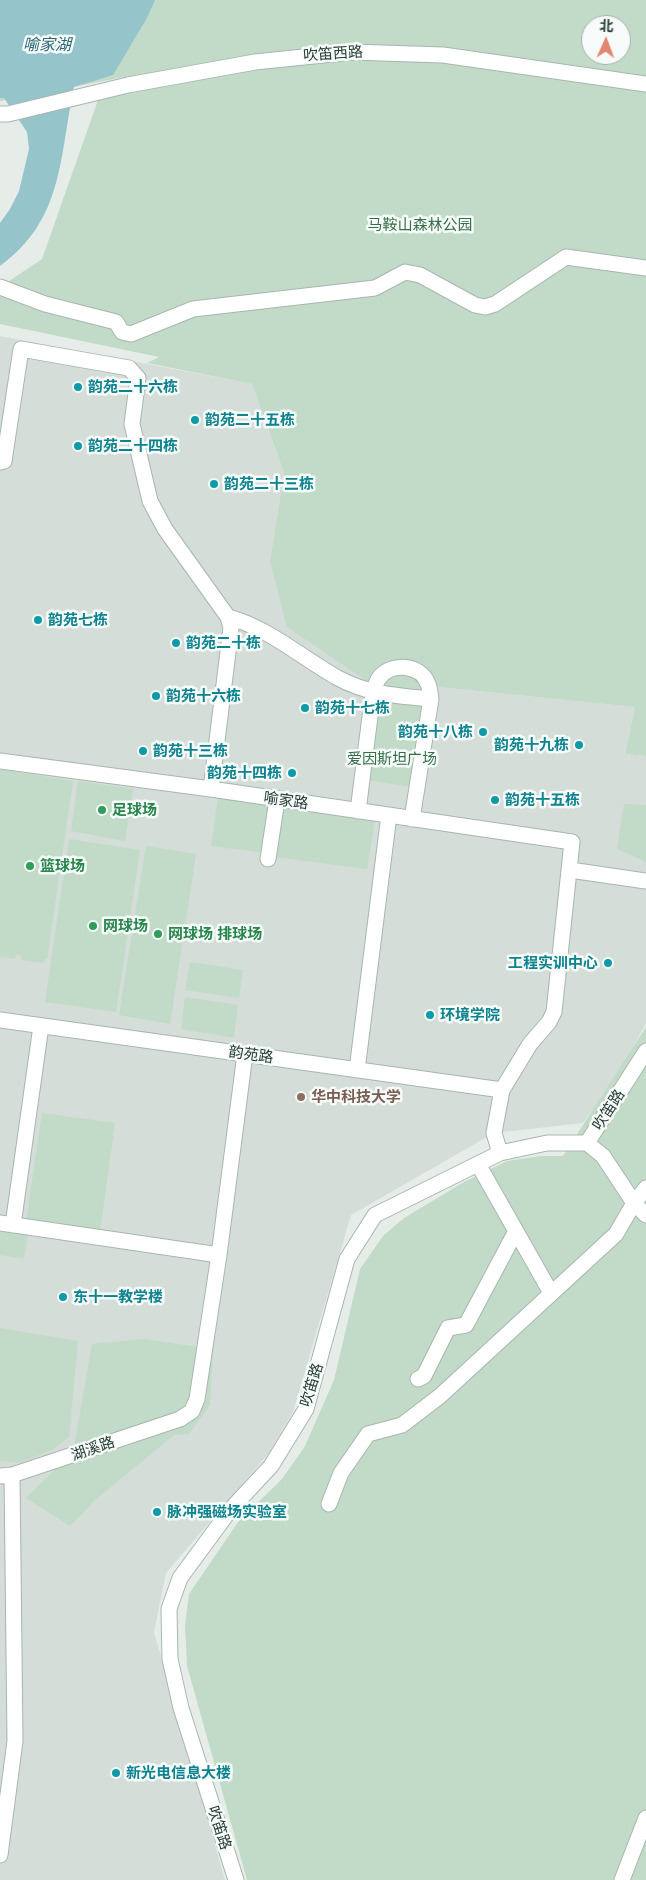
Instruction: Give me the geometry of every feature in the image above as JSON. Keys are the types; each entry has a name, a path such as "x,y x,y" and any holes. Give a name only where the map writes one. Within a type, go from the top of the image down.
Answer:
{"street":[{"name":"吹笛西路","path":"4,114 79,96 255,62 352,52 443,55 646,84"},
{"path":"0,287 45,304 116,322 122,332 131,334 193,309 375,288 405,272 420,275 475,305 484,307 495,304 566,257 646,268"},
{"path":"0,462 4,460 21,349 129,368 138,378 132,424 150,501 164,529 228,617 231,628 211,789"},
{"path":"228,617 248,623 340,679 373,693 431,699"},
{"path":"358,811 373,693 380,678 392,668 407,667 419,672 428,683 431,699 412,819"},
{"name":"喻家路","path":"0,762 211,789 572,842 570,870"},
{"path":"268,859 277,800"},
{"path":"357,1070 389,816"},
{"path":"500,1153 494,1133 502,1090 530,1044 549,1022 554,1012 570,870 646,881"},
{"name":"韵苑路","path":"0,1020 502,1090"},
{"path":"41,1026 6,1224 219,1255"},
{"name":"吹笛路","path":"236,1880 181,1708 170,1659 170,1609 180,1578 230,1510 271,1466 306,1409 347,1259 375,1215 500,1153 547,1143 587,1143 646,1050"},
{"name":"湖溪路","path":"0,1855 15,1741 6,1475 180,1419 192,1411 197,1399 219,1255 244,1054"},
{"path":"587,1143 603,1156 634,1203 646,1215"},
{"path":"478,1164 552,1293"},
{"path":"329,1504 341,1473 368,1434 402,1425 440,1396 616,1234 634,1203 646,1188"},
{"path":"418,1378 424,1376 448,1328 466,1324 516,1231"},
{"path":"0,1749 15,1741"},
{"path":"622,1880 646,1818"}],"shaded area":[{"name":"华中科技大学","path":"0,336 252,384 284,473 270,561 429,672 438,687 635,707 625,754 646,756 646,1023 620,1072 583,1123 494,1133 351,1215 293,1412 269,1453 166,1573 154,1632 225,1880 0,1880"}],"green space":[{"name":"马鞍山森林公园","path":"0,0 646,0 646,756 625,754 635,707 438,687 429,672 407,662 370,683 287,627 270,561 284,473 252,384 147,363 159,357 0,324 0,287 42,259 98,100 116,88 124,77 0,101"},
{"name":"爱因斯坦广场","path":"412,673 423,682 424,693 412,787 366,780 379,690 389,677"},
{"name":"篮球场","path":"0,769 73,781 47,959 45,959 44,963 21,960 21,955 16,954 15,959 0,957"},
{"name":"足球场","path":"78,781 133,789 125,841 71,831"},
{"path":"218,797 273,804 266,853 211,846"},
{"path":"624,804 646,805 646,862 617,849"},
{"path":"281,808 375,820 367,869 274,857"},
{"name":"网球场","path":"69,839 140,850 116,1012 45,1002"},
{"name":"网球场 排球场","path":"146,846 196,854 170,1024 119,1015"},
{"path":"190,962 243,970 239,998 185,990"},
{"path":"185,997 238,1005 234,1038 181,1029"},
{"path":"646,1027 646,1880 247,1880 187,1666 185,1626 189,1594 238,1522 282,1479 305,1446 334,1380 360,1269 383,1236 404,1218 464,1182 507,1161 540,1156 563,1156"},
{"path":"42,1113 115,1123 100,1232 26,1222"},
{"path":"0,1230 28,1234 24,1259 0,1255"},
{"path":"0,1328 78,1341 69,1437 52,1450 19,1463 0,1461"},
{"path":"143,1339 213,1349 210,1405 189,1434 174,1435 95,1500 70,1526 26,1498 73,1452 92,1344"}],"water":[{"name":"喻家湖","path":"0,0 155,0 147,18 113,75 74,87 61,162 48,207 36,228 21,248 0,266 0,223 19,191 29,149 27,132 4,98 0,98"}],"place":[{"name":"韵苑二十六栋","path":"78,387"},
{"name":"韵苑二十五栋","path":"195,420"},
{"name":"韵苑二十四栋","path":"78,446"},
{"name":"韵苑二十三栋","path":"214,484"},
{"name":"韵苑七栋","path":"38,620"},
{"name":"韵苑二十栋","path":"176,643"},
{"name":"韵苑十六栋","path":"156,696"},
{"name":"韵苑十七栋","path":"305,708"},
{"name":"韵苑十八栋","path":"483,732"},
{"name":"韵苑十九栋","path":"579,745"},
{"name":"韵苑十三栋","path":"143,751"},
{"name":"韵苑十四栋","path":"292,773"},
{"name":"韵苑十五栋","path":"495,800"},
{"name":"足球场","path":"102,810"},
{"name":"篮球场","path":"30,866"},
{"name":"网球场","path":"93,926"},
{"name":"网球场 排球场","path":"158,934"},
{"name":"工程实训中心","path":"608,963"},
{"name":"环境学院","path":"430,1015"},
{"name":"华中科技大学","path":"301,1097"},
{"name":"东十一教学楼","path":"63,1297"},
{"name":"脉冲强磁场实验室","path":"157,1512"},
{"name":"新光电信息大楼","path":"116,1773"}]}
